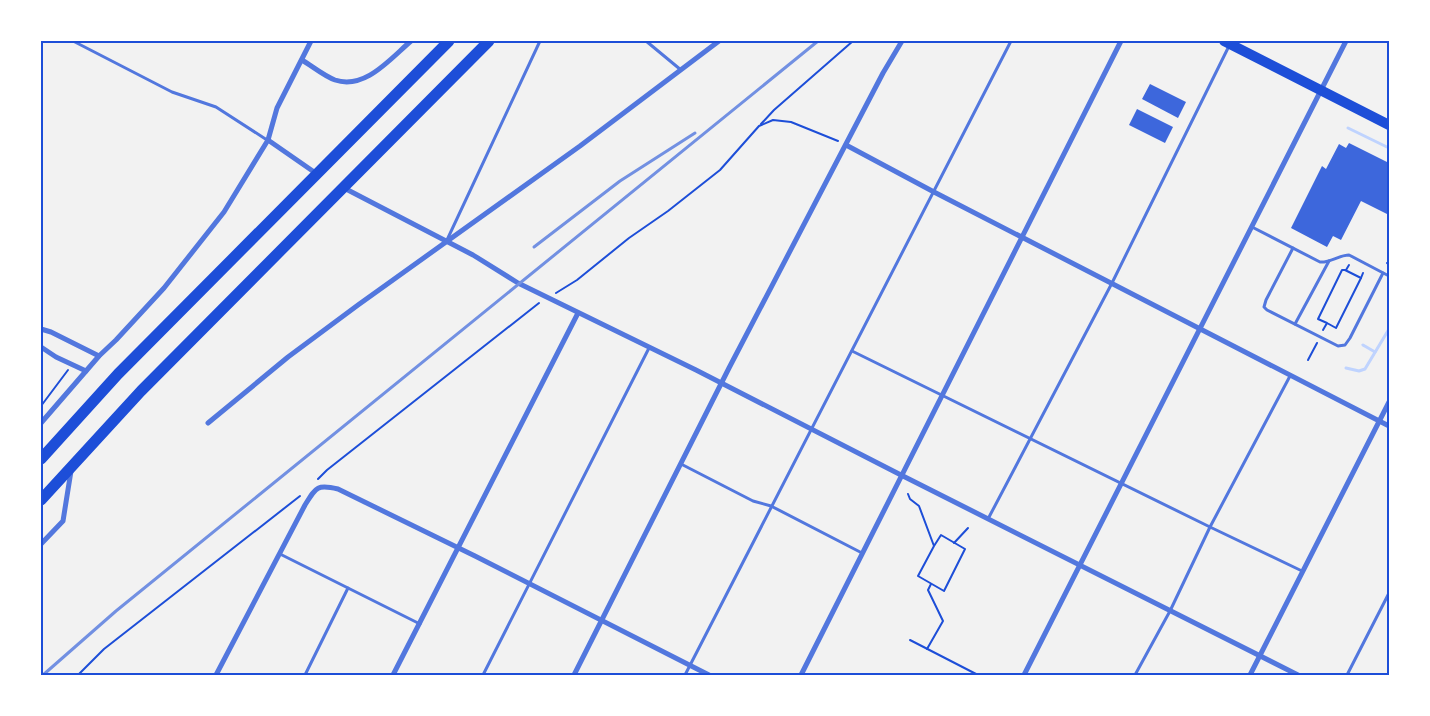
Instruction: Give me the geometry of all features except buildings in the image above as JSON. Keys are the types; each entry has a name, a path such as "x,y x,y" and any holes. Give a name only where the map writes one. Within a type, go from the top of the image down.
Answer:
{"highway":[{"path":"41,459 118,374 449,41"},
{"path":"41,500 141,391 489,41"}],"main road":[{"path":"1229,42 1389,125"}],"street":[{"path":"41,423 99,356 164,288 224,212 268,140 276,108 312,41"},
{"path":"302,60 335,80 356,82 373,73 410,41"},
{"path":"574,675 721,384 902,41"},
{"path":"801,675 1121,41"},
{"path":"1024,675 1346,41"},
{"path":"208,423 288,357 580,146 718,42"},
{"path":"268,140 318,174"},
{"path":"846,145 1389,426"},
{"path":"343,188 473,255 518,283 649,347 1298,675"},
{"path":"393,675 578,313"},
{"path":"41,329 51,332 99,356"},
{"path":"41,347 86,372"},
{"path":"1250,675 1389,402"},
{"path":"41,544 63,521 72,466"},
{"path":"216,675 315,490 320,486 334,488 459,548 710,675"}],"lane":[{"path":"73,41 172,92 216,107 268,140"},
{"path":"446,241 540,41"},
{"path":"646,41 681,71"},
{"path":"685,675 1011,41"},
{"path":"988,519 1112,283 1229,42"},
{"path":"1251,227 1320,262 1349,255 1389,276"},
{"path":"1293,248 1264,304 1267,310 1338,346 1345,345 1350,338 1383,273"},
{"path":"1295,324 1329,261"},
{"path":"483,675 649,347"},
{"path":"852,351 1302,572"},
{"path":"1136,675 1170,611 1210,527 1290,375"},
{"path":"681,464 753,501 771,506 862,553"},
{"path":"280,554 420,624"},
{"path":"305,675 348,588"},
{"path":"1347,675 1389,593"}],"path":[{"path":"314,483 532,307 577,280 629,238 668,211 720,170 774,110 853,41"},
{"path":"759,126 772,120 790,122 846,145"},
{"path":"1349,265 1346,270 1342,270 1318,319 1336,328 1363,273"},
{"path":"1346,270 1360,278"},
{"path":"1323,330 1327,324"},
{"path":"1308,360 1317,343"},
{"path":"41,406 71,365"},
{"path":"908,494 910,499 919,506 934,546"},
{"path":"78,675 104,649 301,496"},
{"path":"954,543 968,528"},
{"path":"941,535 954,543 965,549 944,591 918,576 941,535"},
{"path":"927,649 943,621 928,590 931,584"},
{"path":"910,640 978,675"}],"waterway":[{"path":"1348,128 1389,148"},
{"path":"1346,368 1359,371 1365,369 1389,329"},
{"path":"1363,345 1375,352"}],"railway":[{"path":"43,675 116,611 818,41"},
{"path":"534,247 620,181 695,133"}]}
